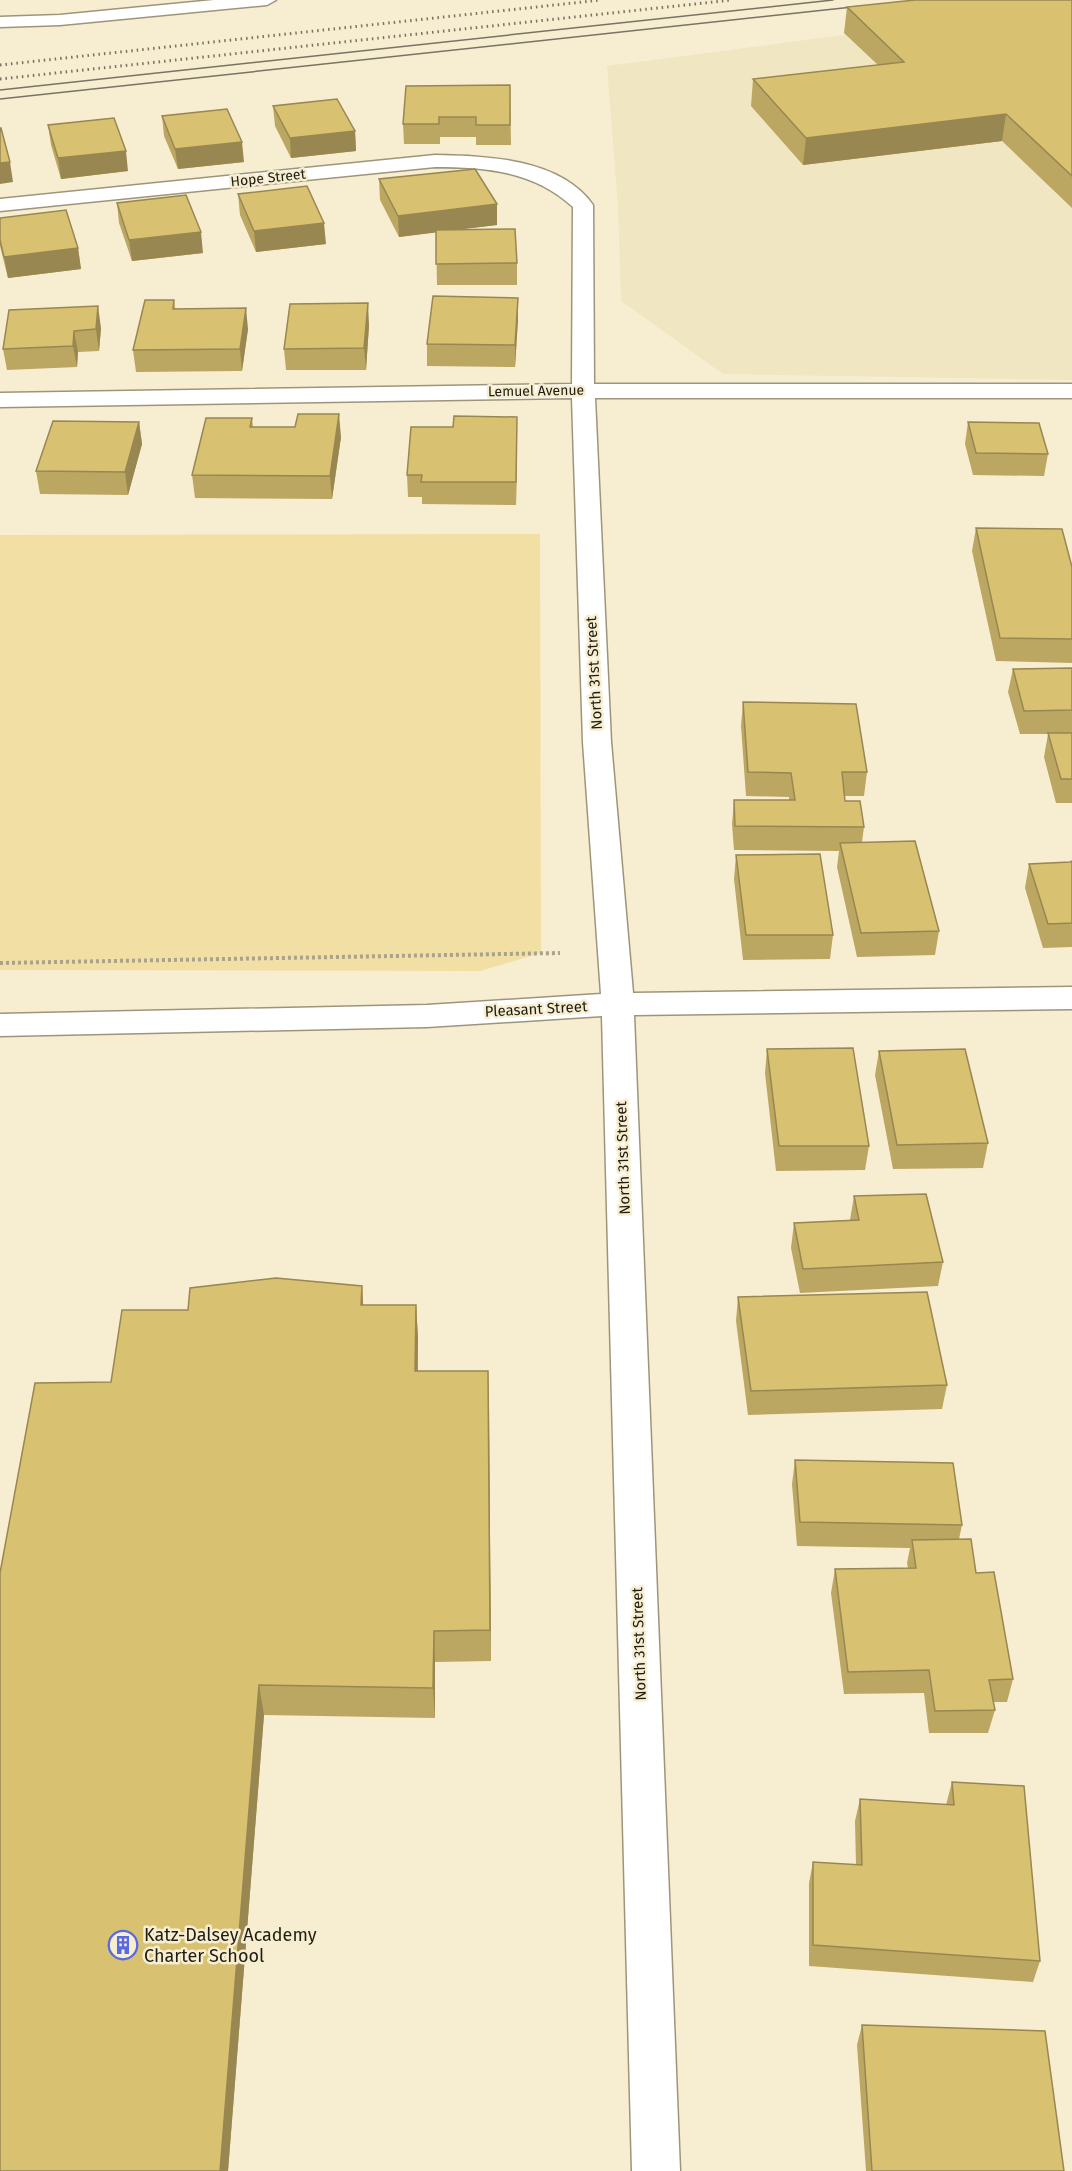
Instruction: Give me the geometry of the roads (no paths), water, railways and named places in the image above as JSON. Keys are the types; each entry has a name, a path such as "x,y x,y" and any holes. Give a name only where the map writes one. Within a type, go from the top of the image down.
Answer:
{"street":[{"path":"0,22 134,7 267,0"},
{"name":"Hope Street","path":"0,205 435,161 487,161 535,173"},
{"name":"North 31st Street","path":"535,173 570,191 583,205 583,391 588,563 597,742 618,1004 656,2171"},
{"name":"Lemuel Avenue","path":"0,400 583,391 1072,391"},
{"name":"Pleasant Street","path":"0,1025 427,1016 618,1004 1072,998"}],"tram line":[{"path":"0,90 833,0"},
{"path":"0,99 862,6"}],"railway":[{"path":"0,65 601,0"},
{"path":"0,79 732,0"}],"place":[{"name":"Katz-Dalsey Academy Charter School","path":"123,1945"}]}
